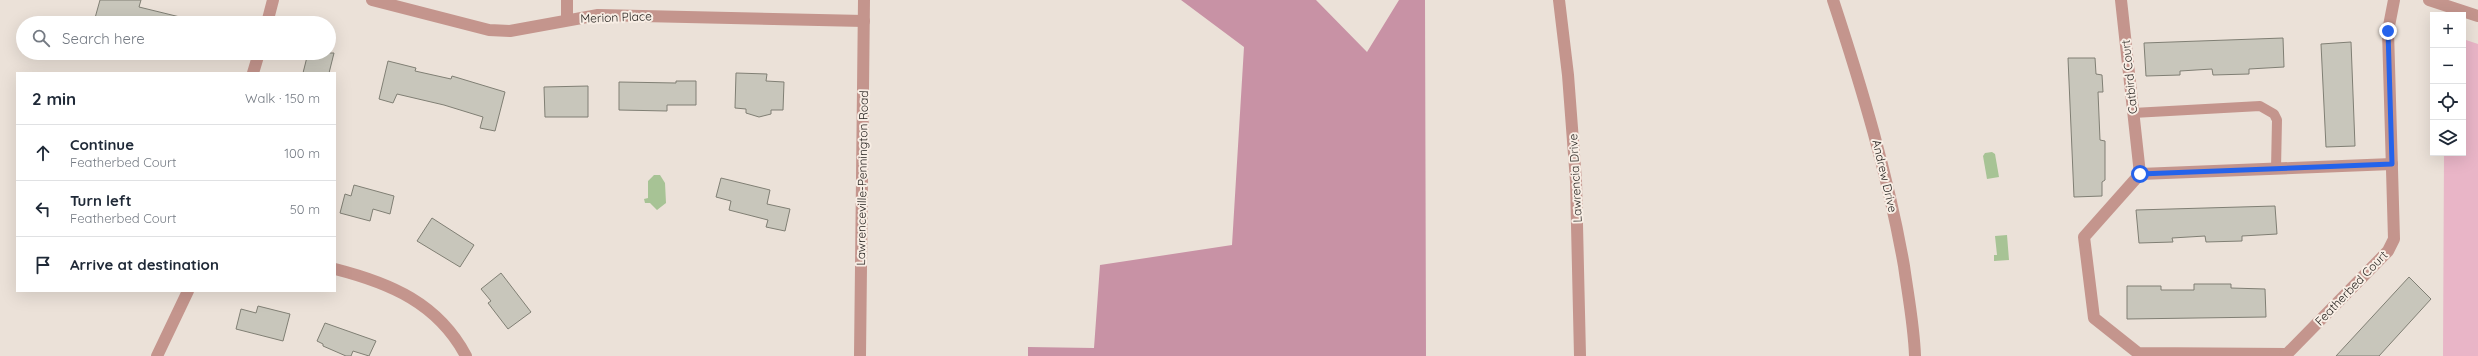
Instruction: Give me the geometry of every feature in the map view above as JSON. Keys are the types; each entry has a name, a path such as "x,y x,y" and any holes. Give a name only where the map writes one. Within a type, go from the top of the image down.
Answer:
{"street":[{"path":"269,16 273,0"},
{"name":"Merion Place","path":"372,0 489,30 510,31 533,28 567,19 598,15 630,14 864,21"},
{"path":"567,0 567,19"},
{"name":"Lawrenceville-Pennington Road","path":"860,356 864,0"},
{"name":"Lawrencia Drive","path":"1559,0 1568,75 1576,181 1580,356"},
{"name":"Andrew Drive","path":"1833,0 1866,100 1883,162 1907,288 1914,356"},
{"name":"Catbird Court","path":"2121,0 2140,174"},
{"name":"Featherbed Court","path":"2140,174 2084,237 2094,318 2138,353 2146,355 2286,355 2388,252 2394,240 2388,31 2394,0"},
{"path":"2429,0 2478,16"},
{"path":"254,72 257,60"},
{"path":"2140,174 2392,164"},
{"path":"336,269 369,278 407,295 429,310 448,330 466,356"},
{"path":"157,356 188,292"}],"lane":[{"path":"2133,113 2260,106 2268,109 2277,120 2276,169"}],"shaded area":[{"path":"1181,0 1316,0 1367,52 1399,0 1425,0 1426,356 1028,356 1028,347 1094,348 1100,265 1232,245 1244,47"},
{"path":"2466,40 2478,44 2478,356 2443,356 2444,156 2466,156"},
{"path":"1992,152 1995,154 1999,177 1987,179 1983,156 1985,153"},
{"path":"654,175 660,175 665,183 666,203 657,210 650,203 645,203 644,199 648,198 648,181"},
{"path":"2007,235 2009,260 1994,261 1994,255 1997,255 1995,236"}],"building":[{"path":"100,0 141,0 139,7 176,16 96,16"},
{"path":"2283,38 2284,67 2249,69 2249,74 2213,75 2212,69 2180,71 2180,75 2146,76 2144,43"},
{"path":"2351,42 2355,146 2326,147 2321,44"},
{"path":"2068,58 2095,58 2096,74 2102,75 2103,92 2098,92 2100,140 2105,141 2105,180 2102,182 2102,196 2074,197"},
{"path":"306,60 332,60 329,72 303,72"},
{"path":"388,61 416,68 415,71 451,79 452,76 505,92 495,131 480,128 483,117 444,105 397,94 393,103 379,99"},
{"path":"736,73 767,74 766,81 784,82 783,110 771,110 771,114 759,117 746,113 746,109 735,108"},
{"path":"676,81 696,81 696,105 667,105 667,111 619,110 619,82 676,83"},
{"path":"588,86 588,117 545,117 544,87"},
{"path":"721,178 770,190 767,204 790,209 785,231 766,227 768,220 729,210 731,201 716,197"},
{"path":"354,185 394,196 390,214 373,209 370,221 340,213 345,194 351,196"},
{"path":"2275,206 2277,234 2242,236 2242,241 2206,242 2205,236 2172,238 2173,242 2139,243 2136,210"},
{"path":"432,218 474,245 460,267 417,241"},
{"path":"501,273 531,312 508,329 488,303 491,301 481,289"},
{"path":"2409,277 2431,299 2379,356 2336,356"},
{"path":"2194,284 2231,284 2231,288 2265,289 2266,317 2127,319 2127,286 2161,286 2161,290 2194,290"},
{"path":"258,306 290,314 283,341 236,329 241,309 256,313"},
{"path":"325,323 376,341 369,356 353,351 351,356 346,356 323,346 323,344 317,341"}],"route":[{"path":"2140,174 2392,164 2388,31"}]}
